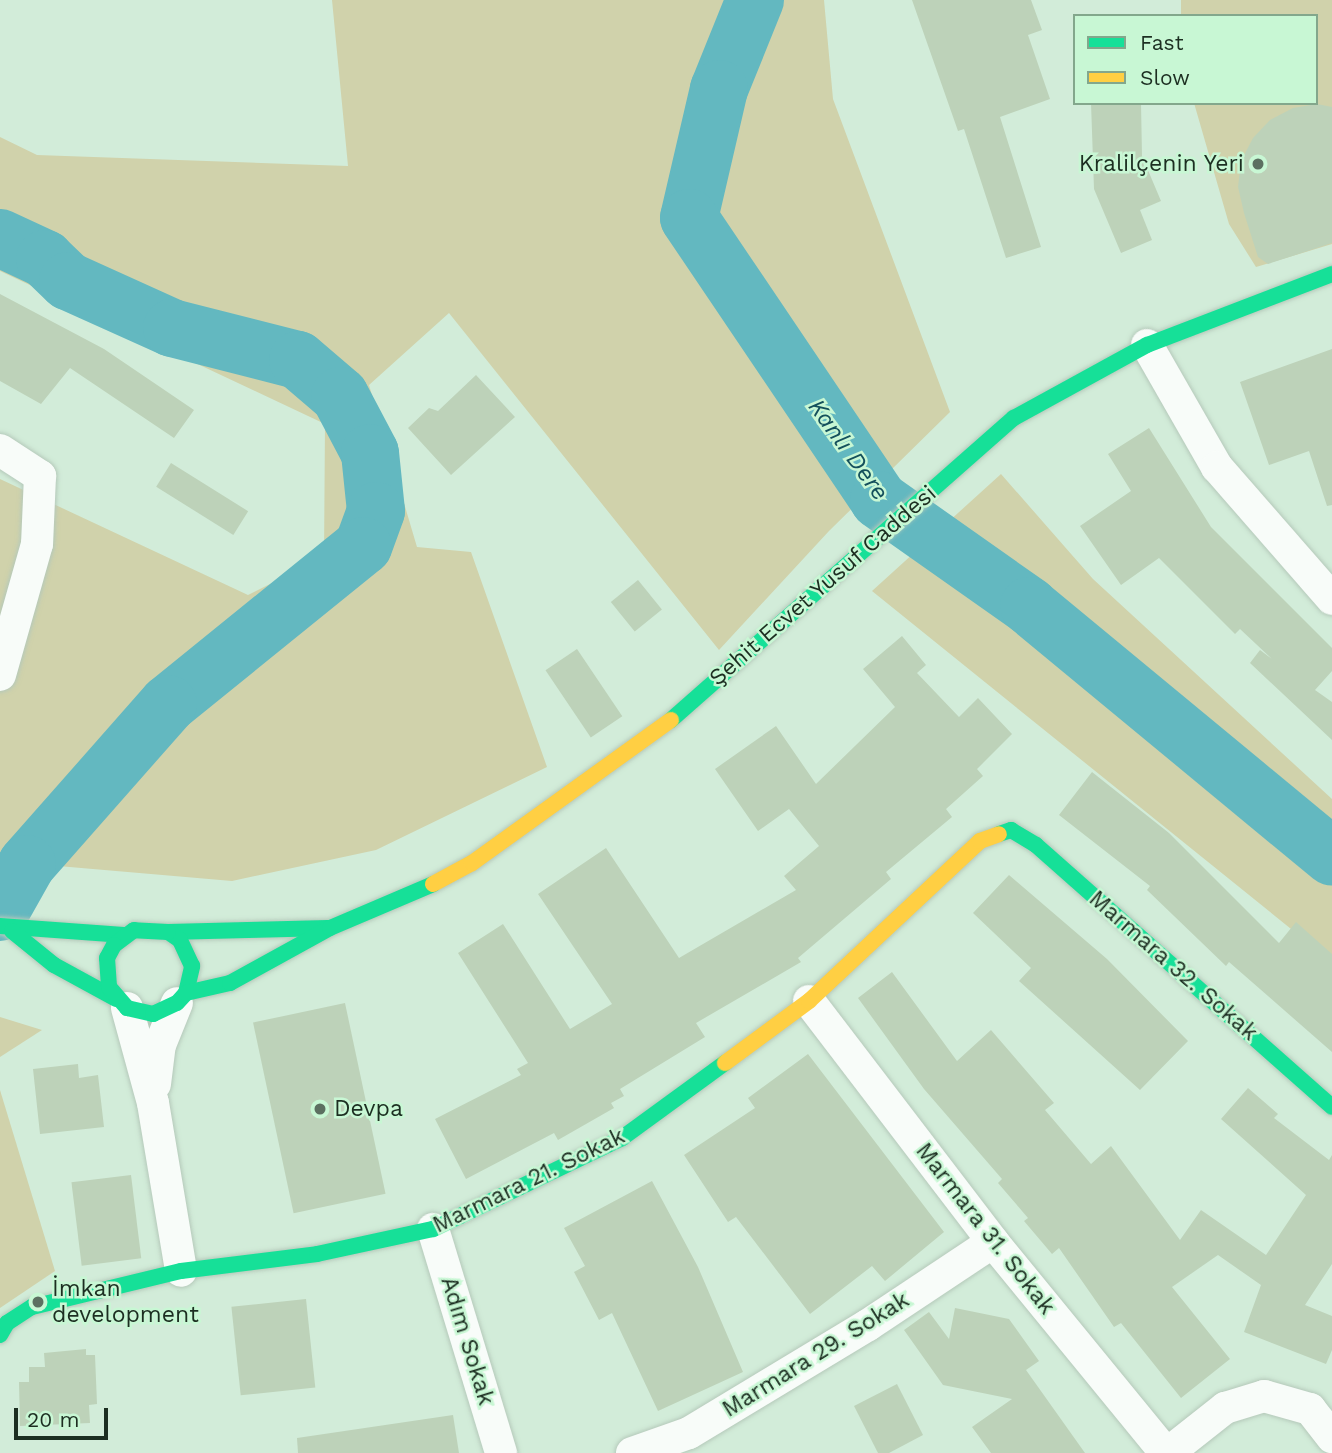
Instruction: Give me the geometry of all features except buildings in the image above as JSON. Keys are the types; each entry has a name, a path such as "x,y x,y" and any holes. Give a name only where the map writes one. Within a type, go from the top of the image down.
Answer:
{"main road":[{"name":"Şehit Ecvet Yusuf Caddesi","path":"330,928 397,903 472,863 569,797 663,727 1014,418 1147,345 1332,274"},
{"name":"Marmara 21. Sokak","path":"0,1335 7,1323 32,1307 181,1271 317,1254 433,1229 622,1138 809,1001 980,841 1011,830"},
{"name":"Marmara 32. Sokak","path":"1011,830 1035,845 1332,1107"},
{"path":"6,929 62,929 124,935 146,928 168,932 330,928"},
{"path":"6,929 54,965 121,1003 153,1014 181,998 230,983 330,928"},
{"path":"168,932 180,940 192,965 181,998"},
{"path":"121,1003 109,986 107,958 124,935"}],"street":[{"path":"1147,345 1216,467 1329,592"},
{"path":"0,450 40,476 37,544 0,675"},
{"path":"153,1103 160,1045 181,998"},
{"name":"Marmara 31. Sokak","path":"809,1001 993,1242 1167,1453"},
{"path":"121,1003 153,1103 181,1271"},
{"name":"Adım Sokak","path":"433,1229 501,1453"},
{"name":"Marmara 29. Sokak","path":"632,1453 693,1443 993,1242"},
{"path":"1167,1453 1225,1408 1264,1396 1310,1409 1332,1437"}],"green space":[{"path":"332,0 824,0 833,99 950,412 829,531 719,650 449,313 369,385 417,547 471,552 547,767 376,850 232,881 0,861 0,479 248,595 324,557 325,424 0,271 0,137 37,155 348,166"},
{"path":"1181,0 1332,0 1332,244 1256,267 1229,224 1195,105 1318,105 1318,14 1181,14"},
{"path":"1001,474 1093,579 1332,799 1332,962 872,591"},
{"path":"0,1017 42,1030 0,1057"},
{"path":"0,1090 55,1271 0,1308"}],"waterway":[{"name":"Kanlı Dere","path":"755,0 719,89 689,218 879,500 1029,606 1332,857"},
{"path":"0,238 45,259 68,281 172,328 298,360 340,396 370,453 376,511 363,546 168,704 27,864 0,912"}],"traffic: fast":[{"path":"671,720 1014,418 1147,345 1332,274"},
{"path":"999,834 1011,830 1036,845 1332,1107"},
{"path":"186,993 192,966 180,940 168,932 134,930 114,945 107,958 109,987 127,1008 153,1014 177,1003 186,993 230,983 330,928 433,884"},
{"path":"0,926 124,935"},
{"path":"168,932 328,928"},
{"path":"12,931 54,965 116,999"},
{"path":"0,1335 7,1323 32,1307 181,1271 317,1254 433,1229 622,1138 725,1063"}],"traffic: slow":[{"path":"433,884 472,863 671,720"},
{"path":"725,1063 809,1001 980,841 999,834"}],"place":[{"name":"Kralilçenin Yeri","path":"1258,164"},
{"name":"Devpa","path":"320,1109"},
{"name":"İmkan development","path":"38,1302"}]}
